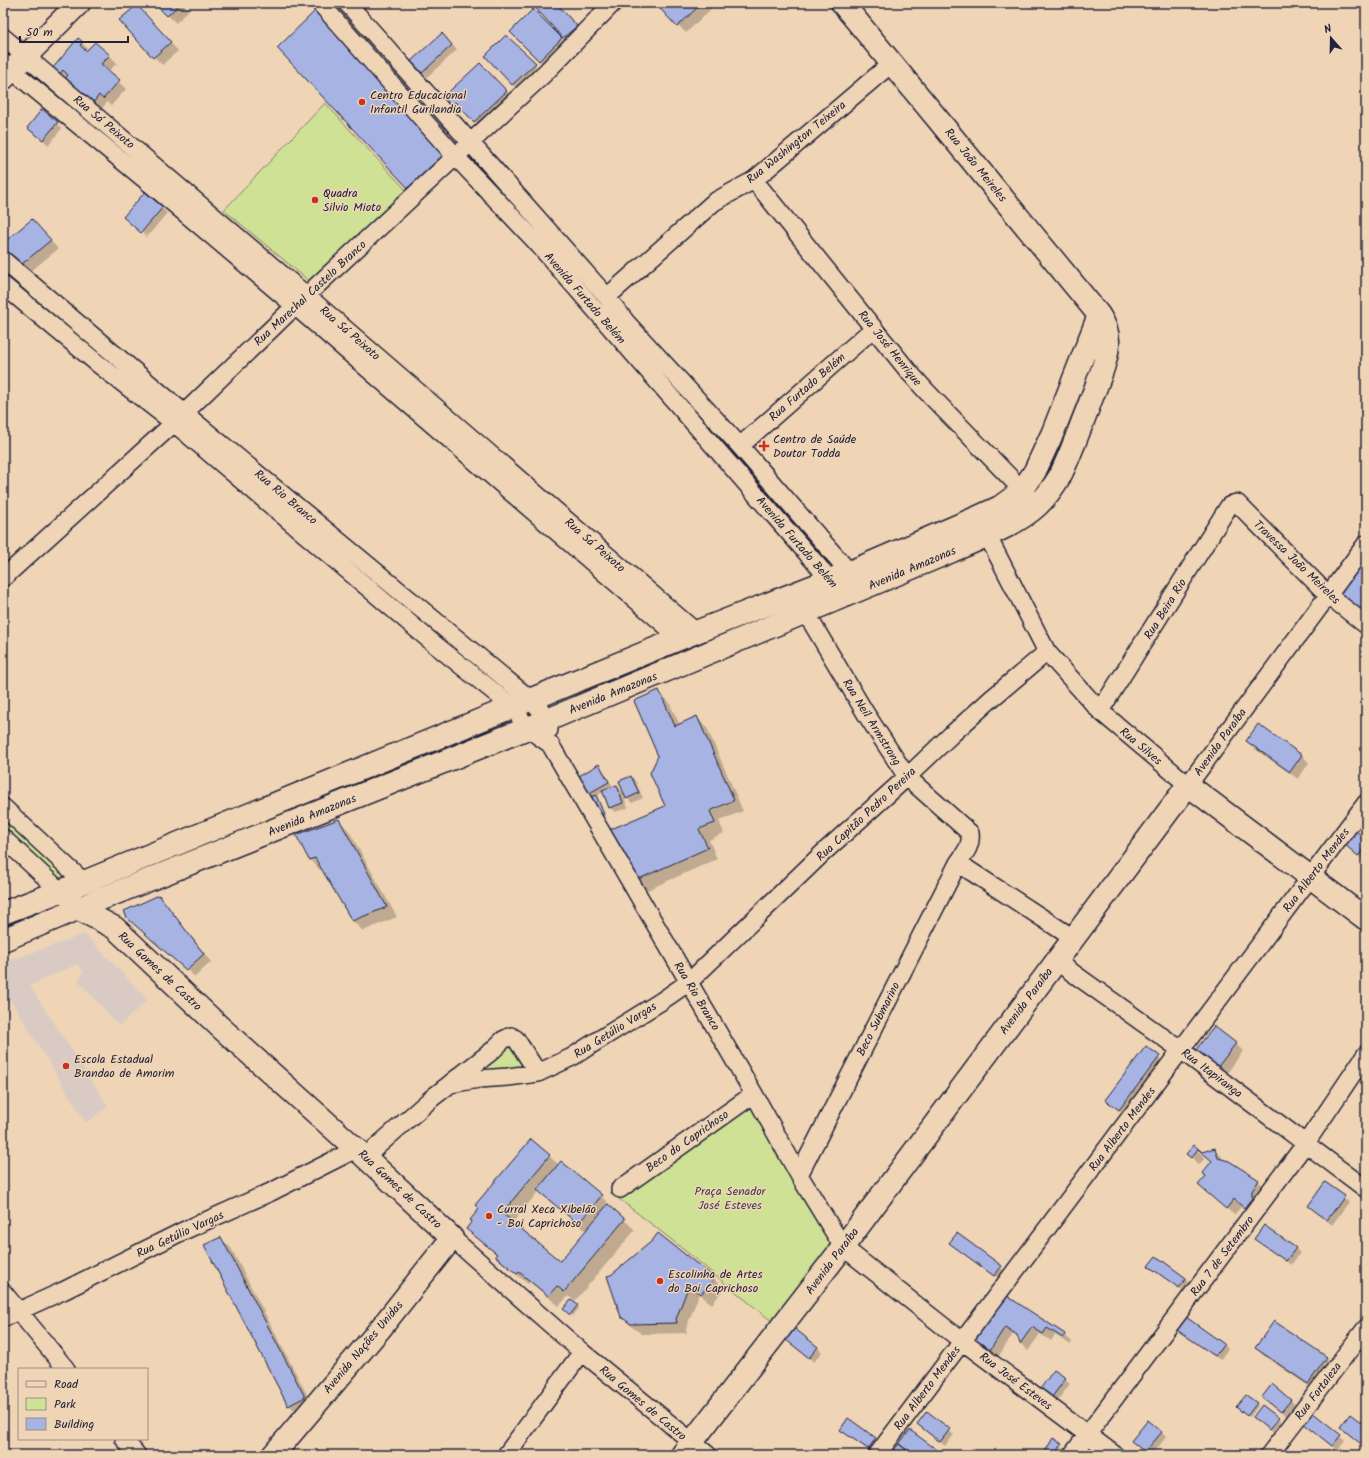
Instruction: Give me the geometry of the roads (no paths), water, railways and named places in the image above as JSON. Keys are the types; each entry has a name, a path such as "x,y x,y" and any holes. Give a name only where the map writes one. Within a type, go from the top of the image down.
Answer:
{"street":[{"path":"11,67 79,3"},
{"name":"Avenida Furtado Belém","path":"320,3 456,157 537,243 740,446 850,572 854,593"},
{"name":"Avenida Furtado Belém","path":"348,3 607,297 620,326 830,580 854,593"},
{"name":"Rua Marechal Castelo Branco","path":"3,578 179,418 301,300 544,74 612,3"},
{"name":"Rua João Meireles","path":"842,3 1103,322"},
{"name":"Rua Sá Peixoto","path":"3,37 11,67 154,187 301,300 688,635"},
{"name":"Rua Washington Teixeira","path":"607,297 714,202 754,180 892,63"},
{"name":"Rua José Henrique","path":"754,180 892,352 927,392 1030,498"},
{"name":"Rua Rio Branco","path":"3,260 179,418 522,703 549,719 550,744"},
{"name":"Rua Rio Branco","path":"3,284 98,363 179,418"},
{"name":"Avenida Amazonas","path":"3,940 100,899 527,728 854,593 983,527 1000,507 1030,498 1035,471 1103,322"},
{"name":"Rua Furtado Belém","path":"740,446 874,328"},
{"name":"Travessa João Meireles","path":"1229,506 1237,503 1328,595 1366,625"},
{"name":"Rua Beira Rio","path":"1100,711 1229,506"},
{"name":"Avenida Amazonas","path":"3,914 688,635 850,572 983,527"},
{"name":"Rua Silves","path":"983,527 1047,652 1100,711 1188,785 1366,919"},
{"name":"Avenida Paraíba","path":"694,1451 779,1332 1188,785 1366,544"},
{"name":"Rua Neil Armstrong","path":"806,613 866,714 907,777 970,833 970,845 958,862"},
{"name":"Rua Capitão Pedro Pereira","path":"689,982 825,851 907,777 973,714 1047,652"},
{"name":"Rua Rio Branco","path":"522,703 527,728 550,744 754,1094 799,1175 843,1247"},
{"name":"Rua Alberto Mendes","path":"877,1455 1366,803"},
{"name":"Rua Gomes de Castro","path":"3,807 84,882 100,899 115,928"},
{"name":"Rua Gomes de Castro","path":"3,838 79,909 115,928 220,1027 361,1153 452,1238 694,1451"},
{"path":"958,862 1073,938"},
{"name":"Beco Submarino","path":"799,1175 958,862"},
{"name":"Rua Itapiranga","path":"1056,961 1181,1050 1366,1189"},
{"name":"Rua Getúlio Vargas","path":"450,1084 479,1079 514,1077 538,1073 572,1057 689,982"},
{"name":"Rua Getúlio Vargas","path":"3,1318 63,1291 181,1232 361,1153 492,1051 503,1040 511,1036 516,1039 538,1073"},
{"name":"Rua 7 de Setembro","path":"1072,1455 1306,1143 1366,1054"},
{"name":"Beco do Caprichoso","path":"620,1189 754,1094"},
{"name":"Avenida Nações Unidas","path":"273,1455 380,1329 452,1238"},
{"name":"Rua José Esteves","path":"843,1247 962,1341 1115,1455"},
{"path":"3,1292 65,1368"},
{"name":"Rua Fortaleza","path":"1269,1455 1366,1328"},
{"path":"506,1455 582,1352"},
{"path":"125,1440 137,1455"}],"place":[{"name":"Centro Educacional Infantil Gurilandia","path":"362,102"},
{"name":"Quadra Silvio Mioto","path":"315,200"},
{"name":"Centro de Saúde Doutor Todda","path":"764,446"},
{"name":"Escola Estadual Brandao de Amorim","path":"66,1066"},
{"name":"Curral Xeca Xibelão - Boi Caprichoso","path":"489,1216"},
{"name":"Escolinha de Artes do Boi Caprichoso","path":"660,1281"}],"park label":[{"name":"Praça Senador José Esteves","path":"730,1198"}]}
